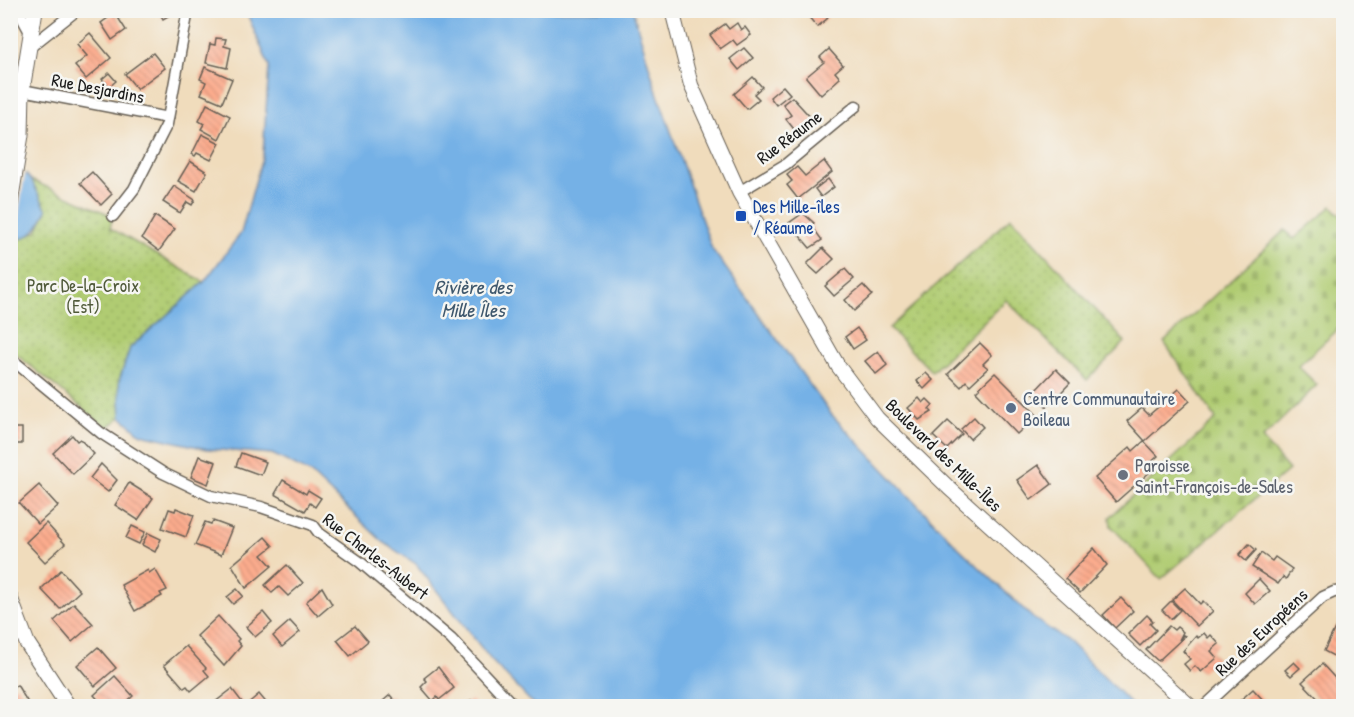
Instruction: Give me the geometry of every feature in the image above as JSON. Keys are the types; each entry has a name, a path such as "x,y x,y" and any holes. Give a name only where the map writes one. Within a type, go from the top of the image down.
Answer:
{"main road":[{"path":"10,202 21,135 22,90 35,10"},
{"path":"10,598 27,643 68,706"}],"street":[{"path":"18,10 30,41 77,10"},
{"path":"113,216 134,189 150,162 168,118 188,10"},
{"name":"Boulevard des Mille-Îles","path":"672,10 691,85 739,192 838,366 877,418 949,488 1190,706"},
{"name":"Rue Desjardins","path":"22,90 168,118"},
{"name":"Rue Réaume","path":"739,192 786,164 856,106"},
{"name":"Rue Charles-Aubert","path":"10,358 101,433 163,473 211,496 261,507 313,525 319,533 360,562 452,639 514,706"},
{"name":"Rue des Européens","path":"1205,706 1323,597 1344,591"}],"green space":[{"name":"Parc De-la-Croix (Est)","path":"31,180 113,216 110,228 204,282 130,348 119,381 121,417 107,428 11,350 10,268 15,242 37,231 47,210"},
{"path":"1332,206 1343,218 1343,325 1298,366 1317,385 1262,439 1289,470 1161,579 1111,526 1110,517 1216,419 1164,342 1285,230 1294,239"},
{"path":"1011,217 1125,342 1087,380 1006,300 932,372 889,328"}],"water":[{"name":"Rivière des Mille Îles","path":"246,11 633,11 655,86 712,249 831,414 957,546 1033,618 1069,642 1133,706 535,706 491,660 416,564 383,542 310,473 272,454 207,449 141,434 121,417 119,381 130,348 204,282 241,233 263,154 269,66"},
{"path":"10,155 31,180 47,210 34,231 18,239 11,239"}],"pier":[{"path":"10,152 26,169 14,243 10,242"}],"building":[{"path":"158,10 174,10 175,12 163,19"},
{"path":"803,10 822,10 828,18 817,27"},
{"path":"115,13 126,30 112,40 101,23"},
{"path":"737,23 741,30 745,27 751,35 737,45 733,40 720,49 710,35 725,24 729,29"},
{"path":"90,33 111,58 86,79 75,66 87,56 77,44"},
{"path":"216,38 226,39 224,46 231,48 227,68 206,63 210,44 215,45"},
{"path":"744,48 753,58 739,70 730,59"},
{"path":"829,49 843,65 835,72 840,78 821,95 806,77 824,62 820,57"},
{"path":"153,53 165,68 137,89 125,74"},
{"path":"205,67 232,79 222,103 201,94 206,82 200,79"},
{"path":"109,73 116,81 109,87 102,79"},
{"path":"753,77 762,87 754,94 759,99 747,109 734,94"},
{"path":"783,86 790,94 776,105 770,97"},
{"path":"792,97 813,120 797,133 786,119 791,115 783,104"},
{"path":"207,104 230,116 219,139 201,129 204,124 199,121"},
{"path":"202,134 220,143 211,160 197,153 195,156 192,154"},
{"path":"190,161 207,172 196,191 178,181"},
{"path":"824,161 832,172 798,199 787,185 792,181 787,175 797,167 805,176"},
{"path":"92,172 112,194 101,205 80,183"},
{"path":"828,179 834,187 821,197 815,189"},
{"path":"174,186 195,200 192,205 187,202 180,213 163,202"},
{"path":"803,213 814,223 811,225 822,240 810,248 789,223"},
{"path":"155,216 175,229 159,251 142,238"},
{"path":"823,248 834,259 818,274 807,264"},
{"path":"845,269 854,279 834,296 825,286"},
{"path":"863,285 872,295 854,311 845,300"},
{"path":"857,328 866,340 853,349 845,337"},
{"path":"980,343 992,355 983,364 988,368 970,385 966,381 961,387 948,374"},
{"path":"878,351 887,365 876,374 865,361"},
{"path":"1056,369 1070,383 1047,407 1033,393"},
{"path":"926,373 933,380 924,389 917,381"},
{"name":"Centre Communautaire Boileau","path":"995,373 1037,415 1017,434 976,391"},
{"path":"1179,389 1190,401 1145,441 1127,421 1142,408 1149,415"},
{"path":"919,398 923,403 927,399 933,405 929,409 932,412 919,420 908,408"},
{"path":"974,417 983,427 970,439 961,429"},
{"path":"948,421 962,434 947,449 933,436"},
{"path":"10,428 22,428 22,444 10,444"},
{"path":"72,435 77,441 80,439 94,454 73,474 53,453"},
{"name":"Paroisse Saint-François-de-Sales","path":"1144,441 1158,456 1147,466 1151,471 1116,502 1095,478 1130,447 1133,451"},
{"path":"241,453 266,462 261,475 236,466"},
{"path":"199,456 216,462 208,484 191,477"},
{"path":"101,464 117,480 108,492 90,478"},
{"path":"1038,465 1052,484 1031,500 1017,480"},
{"path":"283,480 306,494 308,490 321,498 315,507 310,503 305,511 275,494"},
{"path":"129,483 153,498 138,520 115,505"},
{"path":"39,485 58,506 38,524 19,503"},
{"path":"176,508 194,515 186,537 162,528 169,509 175,511"},
{"path":"213,521 232,528 221,555 195,545 205,522 211,524"},
{"path":"46,523 65,544 45,562 26,542"},
{"path":"132,526 145,532 139,544 126,538"},
{"path":"148,533 161,539 155,552 142,545"},
{"path":"265,537 273,546 262,555 272,566 246,588 232,565"},
{"path":"1249,544 1256,550 1246,561 1239,555"},
{"path":"1094,548 1107,565 1080,593 1065,579"},
{"path":"1261,553 1272,561 1275,557 1292,569 1286,579 1283,577 1278,584 1252,567"},
{"path":"287,565 303,583 288,596 279,587 272,593 265,585"},
{"path":"155,569 167,590 160,593 162,596 135,611 121,585 148,570 149,573"},
{"path":"61,570 80,591 60,609 41,589"},
{"path":"1259,579 1270,591 1255,604 1245,593"},
{"path":"322,587 332,604 318,616 306,602"},
{"path":"1185,588 1200,604 1203,601 1213,611 1197,626 1172,600"},
{"path":"237,589 243,596 233,604 227,597"},
{"path":"1121,598 1133,611 1115,628 1103,615"},
{"path":"1171,601 1180,610 1171,619 1162,610"},
{"path":"74,603 93,624 72,642 54,621"},
{"path":"263,612 272,623 255,637 246,627"},
{"path":"1147,615 1153,621 1150,624 1156,630 1140,646 1128,634"},
{"path":"218,616 239,639 237,641 241,646 224,666 197,636"},
{"path":"290,621 300,632 282,647 273,636"},
{"path":"355,626 368,641 350,656 337,640"},
{"path":"1169,626 1174,630 1177,627 1183,632 1179,640 1183,635 1185,636 1158,661 1146,650"},
{"path":"1336,626 1344,629 1344,649 1339,659 1324,651"},
{"path":"1204,633 1208,638 1211,635 1219,644 1211,651 1217,658 1201,672 1195,666 1190,671 1184,664 1190,659 1183,651 1196,636 1198,638"},
{"path":"186,646 206,668 204,670 209,676 191,691 187,686 184,688 164,665"},
{"path":"98,647 116,668 95,686 77,665"},
{"path":"1294,662 1300,668 1291,676 1285,670"},
{"path":"1322,664 1344,688 1344,702 1338,706 1325,706 1302,682"},
{"path":"438,667 454,688 439,700 437,697 433,701 421,687 427,681 424,678"},
{"path":"115,676 133,696 122,706 104,706 94,695"},
{"path":"17,685 30,706 10,706 10,689"},
{"path":"232,689 245,706 210,706"},
{"path":"1253,689 1264,701 1257,706 1234,706"},
{"path":"259,694 269,706 245,706"},
{"path":"390,695 397,703 387,706 383,701"},
{"path":"471,700 477,706 463,706"}],"place":[{"name":"Des Mille-îles / Réaume","path":"741,216"},
{"name":"Centre Communautaire Boileau","path":"1011,408"},
{"name":"Paroisse Saint-François-de-Sales","path":"1123,475"}]}
